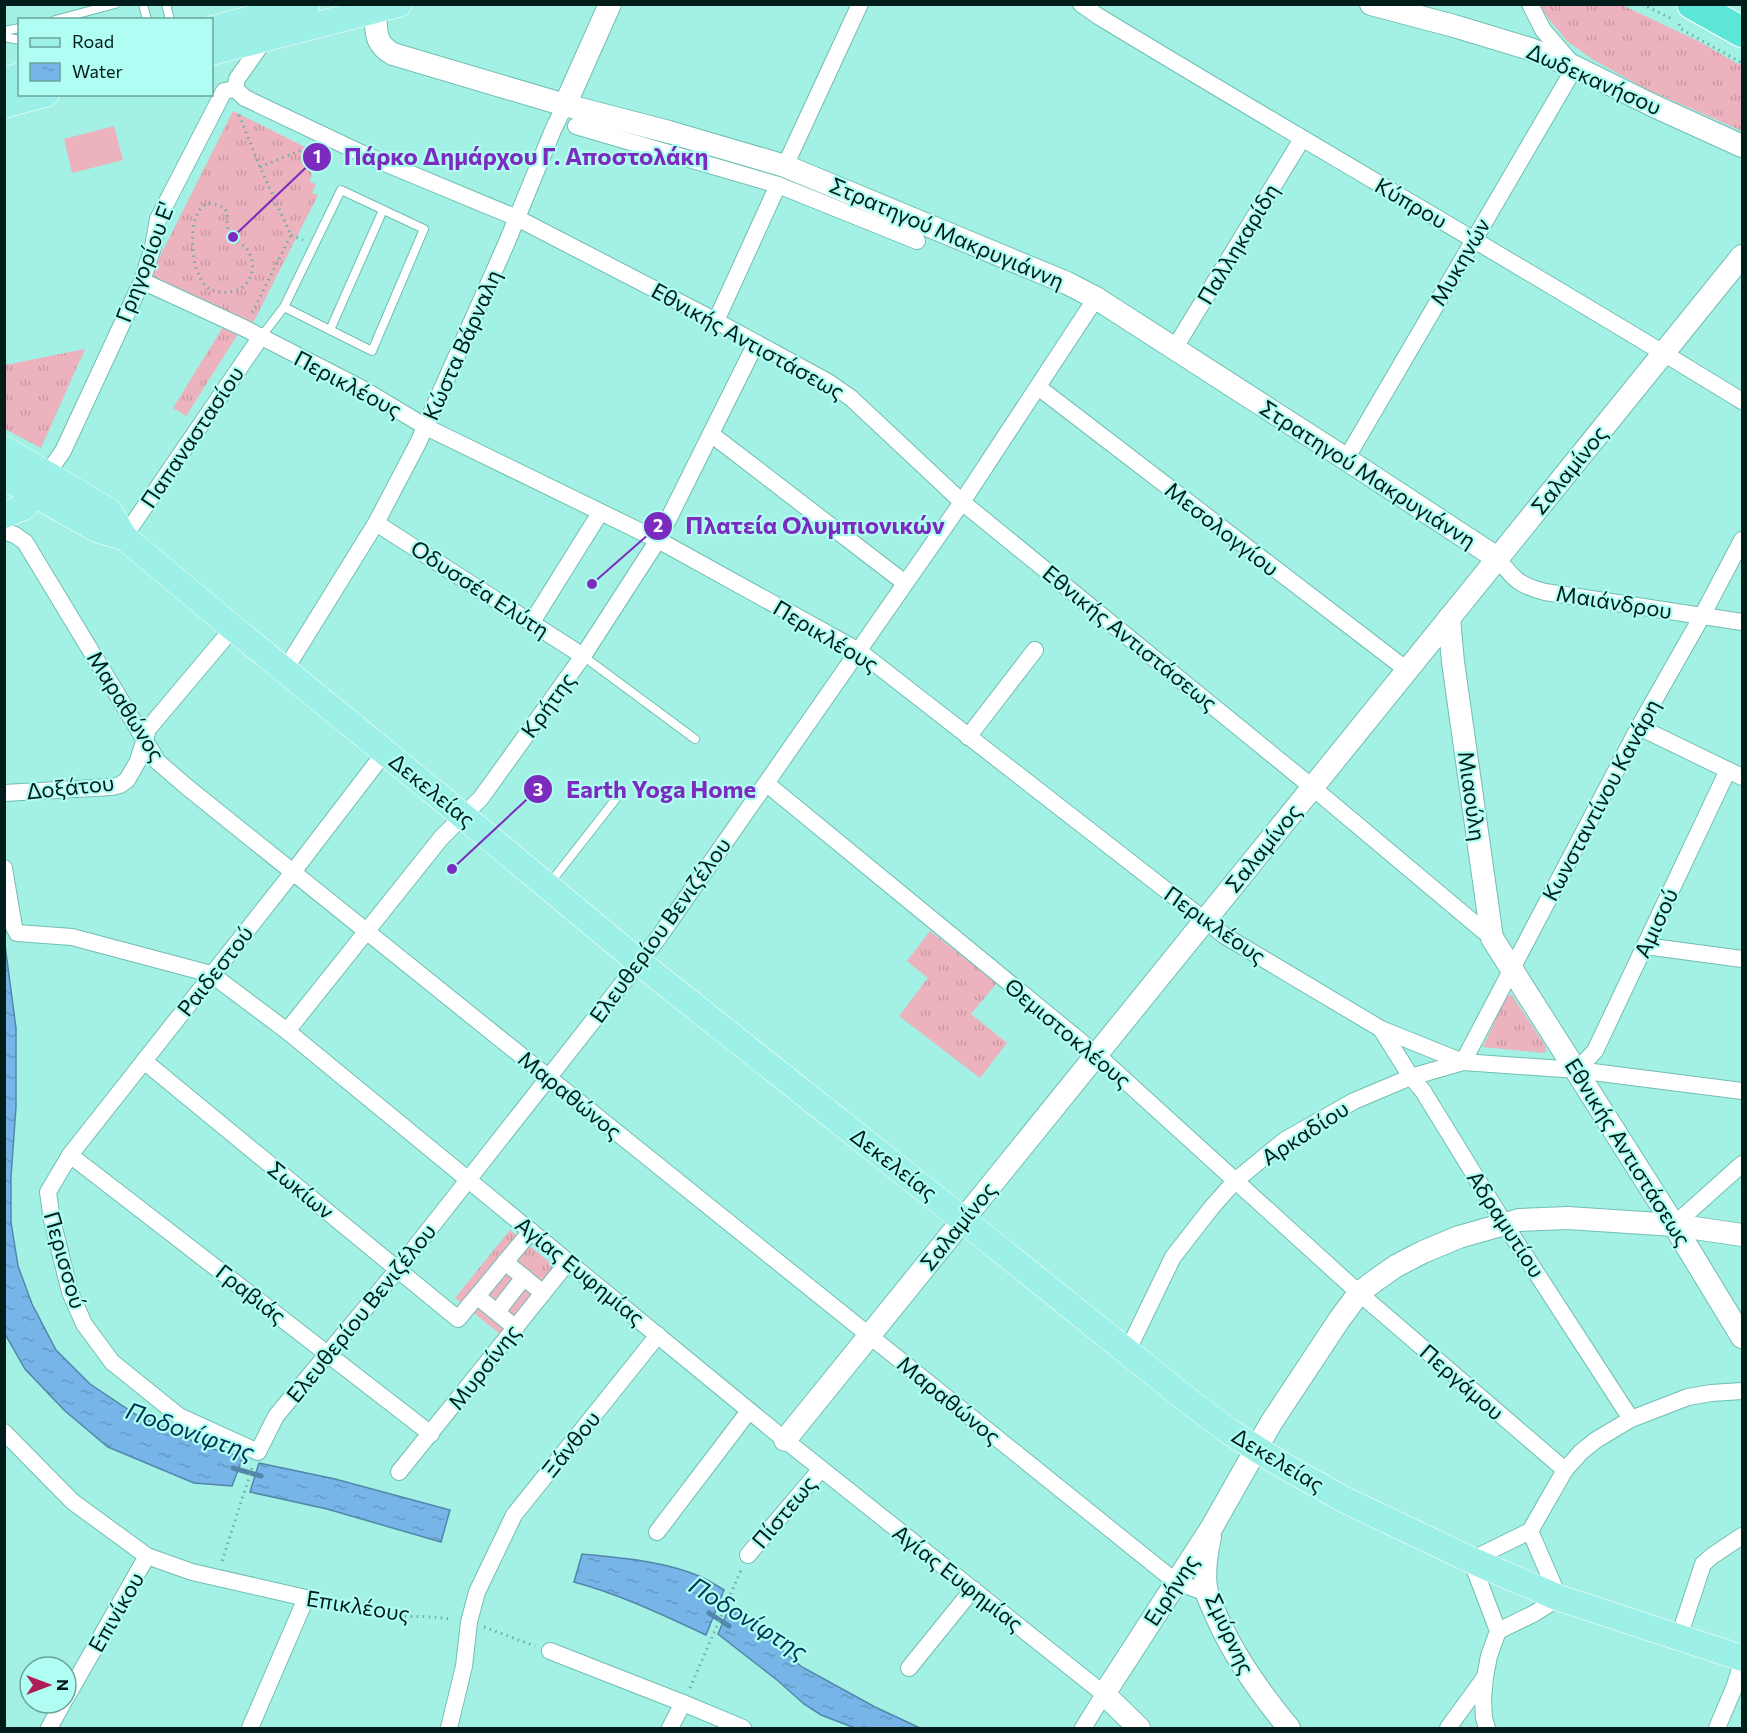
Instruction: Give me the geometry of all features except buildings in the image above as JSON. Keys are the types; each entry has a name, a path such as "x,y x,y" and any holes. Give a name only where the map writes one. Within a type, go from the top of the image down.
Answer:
{"highway":[{"path":"1692,4 1743,32"}],"main road":[{"path":"213,29 307,4"},
{"path":"213,52 383,7"},
{"path":"4,105 38,96"},
{"name":"Δεκελείας","path":"4,449 22,480 98,530 124,537 640,963 1230,1432 1357,1507 1471,1560 1559,1598 1743,1658"},
{"path":"4,515 24,507 22,480"}],"street":[{"name":"Κώστα Βάρναλη","path":"285,670 376,522 426,427 553,130 610,4"},
{"path":"716,321 860,4"},
{"name":"Κύπρου","path":"1081,4 1302,139 1743,401"},
{"name":"Δωδεκανήσου","path":"1371,4 1514,44 1575,67 1743,146"},
{"path":"1530,4 1543,30 1575,67"},
{"name":"Στρατηγού Μακρυγιάννη","path":"383,7 378,43 393,54 565,105 669,132 1067,283 1096,298 1497,558"},
{"path":"234,89 237,79 265,39"},
{"name":"Μυκηνών","path":"1346,459 1575,67"},
{"name":"Εθνικής Αντιστάσεως","path":"234,89 245,98 329,139 517,218 828,382 851,398 962,502 1312,787 1492,938"},
{"name":"Γρηγορίου Ε'","path":"22,480 63,451 142,281 153,247 158,219 224,92 234,89"},
{"path":"576,126 781,175 917,242"},
{"name":"Παλληκαρίδη","path":"1174,349 1302,139"},
{"name":"Σαλαμίνος","path":"784,1440 1743,256"},
{"name":"Περικλέους","path":"142,281 244,328 363,389 426,427 658,540 859,651 1225,936 1381,1029 1463,1062"},
{"name":"Ελευθερίου Βενιζέλου","path":"258,1452 276,1416 398,1269 640,963 962,502 1096,298"},
{"name":"Παπαναστασίου","path":"124,537 260,338"},
{"name":"Κρήτης","path":"287,1031 441,838 481,798 583,656 658,540 756,343"},
{"name":"Μεσολογγίου","path":"1038,387 1407,670"},
{"path":"711,434 905,583"},
{"path":"532,622 600,513"},
{"name":"Οδυσσέα Ελύτη","path":"376,522 583,656"},
{"name":"Μαραθώνος","path":"4,531 25,542 158,762 1176,1582 1207,1593"},
{"name":"Κωνσταντίνου Κανάρη","path":"1463,1062 1639,727 1743,540"},
{"name":"Μαιάνδρου","path":"1497,558 1515,580 1527,587 1545,592 1743,622"},
{"name":"Μιαούλη","path":"1449,618 1453,662 1492,938 1511,969"},
{"name":"Δοξάτου","path":"4,793 112,787 127,780 138,761 148,729 233,628"},
{"path":"968,737 1035,651"},
{"path":"1639,727 1736,774"},
{"name":"Ραιδεστού","path":"48,1191 70,1155 385,752"},
{"name":"Αμισού","path":"1576,1070 1595,1051 1645,946 1736,774"},
{"name":"Θεμιστοκλέους","path":"767,784 1096,1054 1359,1293"},
{"name":"Αγίας Ευφημίας","path":"4,868 17,933 81,939 212,974 287,1031 784,1440 1104,1694"},
{"path":"1645,946 1743,959"},
{"name":"Εθνικής Αντιστάσεως","path":"1511,969 1743,1337"},
{"name":"Αδραμυτίου","path":"1381,1029 1411,1077 1423,1091 1504,1223 1631,1419"},
{"name":"Σωκίων","path":"144,1061 458,1319 478,1297"},
{"name":"Αρκαδίου","path":"1127,1352 1173,1257 1235,1181 1285,1140 1354,1101 1411,1077 1463,1062 1576,1070 1743,1091"},
{"name":"Γραβιάς","path":"70,1155 431,1434"},
{"path":"1674,1225 1743,1164"},
{"name":"Περισσού","path":"48,1191 52,1220 70,1292 84,1324 112,1362 179,1416 258,1452"},
{"name":"Ειρήνης","path":"1083,1728 1212,1527 1271,1423 1359,1293 1396,1266 1423,1252 1459,1237 1519,1220 1568,1218 1674,1225 1743,1235"},
{"path":"516,1328 478,1297 531,1231"},
{"path":"506,1262 543,1293"},
{"name":"Μυρσίνης","path":"399,1472 568,1262"},
{"path":"496,1312 524,1277"},
{"name":"Περγάμου","path":"1359,1293 1564,1470"},
{"name":"Ξάνθου","path":"449,1728 464,1666 469,1622 477,1592 514,1515 658,1335"},
{"path":"1487,1728 1484,1718 1485,1677 1489,1656 1498,1631 1471,1560 1530,1531 1564,1470 1596,1440 1631,1419 1688,1397 1743,1391"},
{"path":"657,1532 749,1411"},
{"name":"Επικλέους","path":"4,1432 73,1502 147,1556 192,1572 306,1598"},
{"name":"Πίστεως","path":"748,1555 821,1469"},
{"name":"Σμύρνης","path":"1212,1527 1205,1561 1207,1593 1237,1658 1260,1694 1289,1728"},
{"path":"1498,1631 1559,1598 1530,1531"},
{"path":"1679,1637 1703,1564 1743,1536"},
{"name":"Επινίκου","path":"78,1677 147,1556"},
{"path":"909,1668 973,1589"},
{"path":"250,1728 306,1598"},
{"path":"550,1651 743,1728"},
{"path":"1717,1728 1743,1663"},
{"path":"1448,1728 1485,1677"},
{"path":"1104,1694 1139,1728"},
{"path":"670,1728 683,1703"}],"lane":[{"path":"62,18 115,4"},
{"path":"260,338 284,307 341,190 424,229 372,351 284,307"},
{"path":"330,330 383,210"},
{"path":"583,656 694,739"},
{"path":"548,887 622,791"}],"path":[{"path":"234,89 238,112 291,235 244,328"},
{"path":"260,167 329,139"},
{"path":"209,203 216,204 225,210 228,214 228,232 247,249 252,262 252,273 249,280 238,290 224,293 208,289 200,275 193,250 195,221 199,209 209,203"},
{"path":"224,1557 258,1452"},
{"path":"692,1684 748,1555"},
{"name":"Επικλέους","path":"306,1598 398,1616 433,1617 469,1622 550,1651"}],"green space":[{"path":"1540,5 1622,5 1700,42 1740,65 1742,61 1742,131 1646,89 1592,59 1567,41"},
{"path":"233,111 315,152 310,182 316,184 312,193 318,195 253,323 202,299 199,304 148,280"},
{"path":"114,126 123,160 72,173 64,139"},
{"path":"223,327 238,334 186,416 173,408"},
{"path":"85,349 41,448 5,429 5,365"},
{"path":"930,931 997,983 971,1014 1007,1043 980,1078 899,1016 928,978 907,961"},
{"path":"1507,995 1512,995 1546,1047 1544,1053 1483,1047"},
{"path":"510,1230 554,1266 500,1334 455,1298"}],"water":[{"path":"5,945 16,1028 16,1107 11,1177 11,1222 18,1266 32,1304 56,1350 90,1384 135,1414 206,1447 243,1457 232,1486 194,1483 108,1447 65,1411 25,1369 5,1334"},
{"path":"259,1463 335,1479 450,1510 441,1542 327,1509 250,1492"},
{"path":"582,1554 671,1567 699,1576 724,1590 706,1635 624,1599 574,1582"},
{"path":"730,1606 802,1667 875,1707 920,1728 855,1728 821,1715 804,1704 718,1634"}],"waterway":[{"name":"Ποδονίφτης","path":"233,1468 261,1476"},
{"name":"Ποδονίφτης","path":"709,1613 729,1626"}],"place":[{"name":"Πάρκο Δημάρχου Γ. Αποστολάκη","path":"233,237"},
{"name":"Πλατεία Ολυμπιονικών","path":"592,584"},
{"name":"Earth Yoga Home","path":"452,869"}]}
